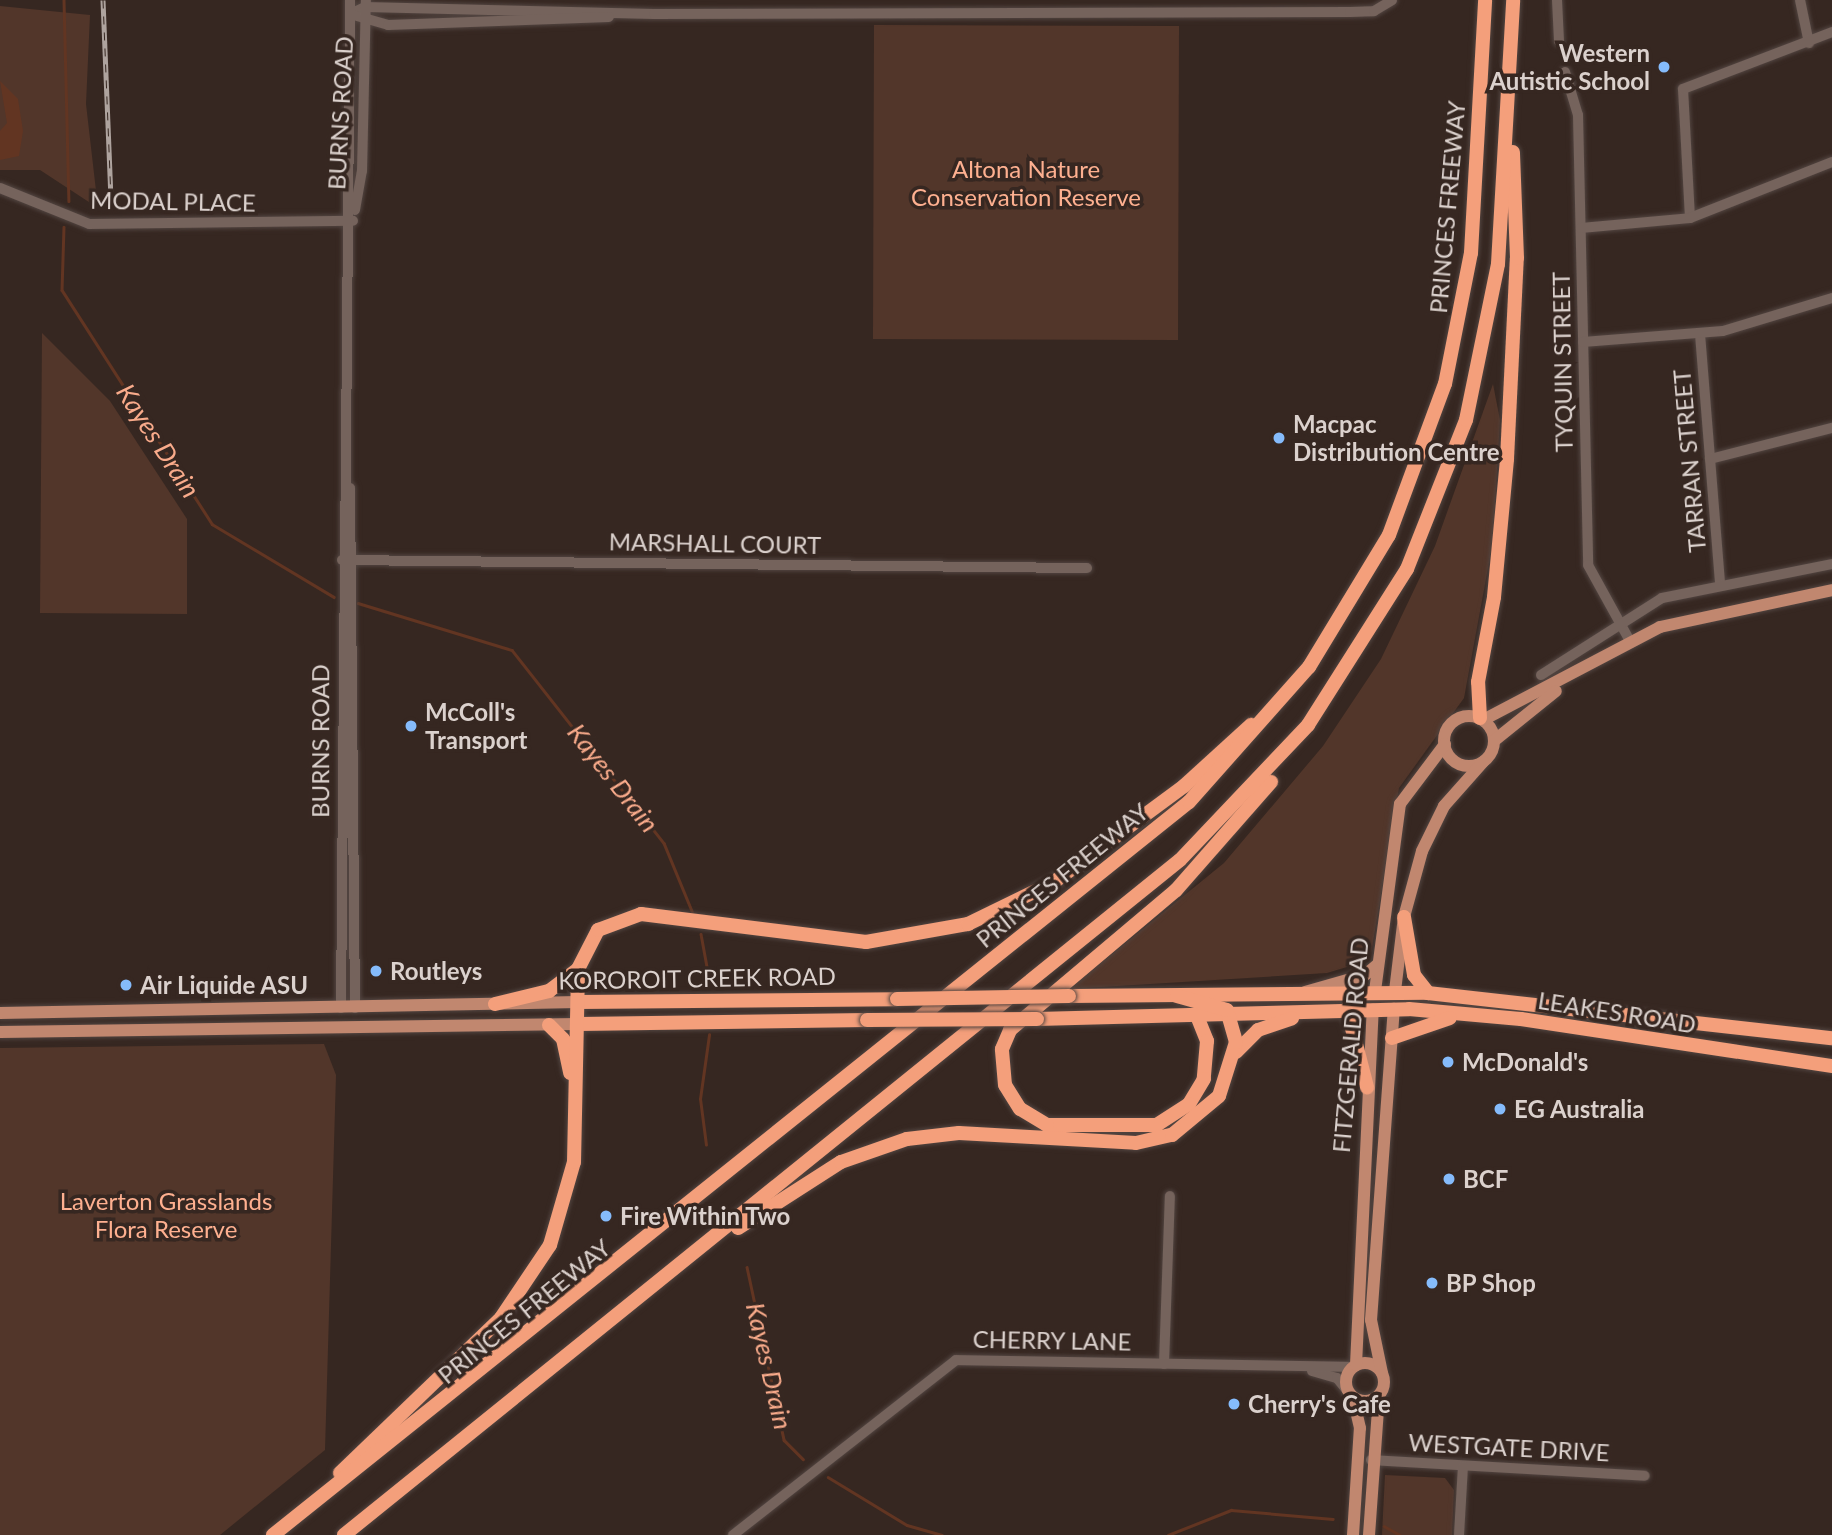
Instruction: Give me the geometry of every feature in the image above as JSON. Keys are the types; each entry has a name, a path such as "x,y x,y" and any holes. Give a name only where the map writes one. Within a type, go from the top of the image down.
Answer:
{"highway":[{"name":"PRINCES FREEWAY","path":"273,1535 461,1391 1189,802 1309,667 1389,535 1445,384 1471,253 1485,0"},
{"path":"1197,1016 1208,1041 1204,1079 1189,1104 1157,1125 1047,1125 1020,1109 1005,1085 1002,1049 1010,1030 1209,858 1289,757 1367,641 1429,520 1472,395 1498,264 1513,0"},
{"path":"1482,719 1479,667 1502,534 1516,294 1509,89"},
{"path":"344,1535 1180,860 1274,767 1367,641"},
{"path":"495,1004 562,985 578,969 598,930 630,915 866,942 947,930 995,914 1054,882 1184,786 1309,667"},
{"path":"1404,917 1415,975 1427,993"},
{"path":"322,1496 479,1342 538,1270 571,1185 577,1102 578,969"},
{"name":"FITZGERALD ROAD","path":"1373,1009 1375,991"},
{"name":"KOROROIT CREEK ROAD","path":"578,1002 1395,991"},
{"name":"LEAKES ROAD","path":"1395,991 1832,1038"},
{"name":"FITZGERALD ROAD","path":"1394,1009 1395,991"},
{"path":"1177,996 1217,1004 1231,1015 1236,1052"},
{"path":"1347,1009 1367,1087"},
{"name":"KOROROIT CREEK ROAD","path":"579,1024 1197,1016 1394,1009"},
{"name":"LEAKES ROAD","path":"1394,1009 1465,1014 1832,1066"},
{"path":"468,1436 750,1219 841,1162 888,1144 946,1134 1160,1140 1210,1108 1236,1052 1258,1030 1311,1012"},
{"path":"1392,1038 1465,1014"},
{"path":"548,1025 564,1043 577,1102"}],"main road":[{"path":"1576,676 1494,740 1483,762 1459,764 1445,744 1456,720 1482,719 1576,676 1631,643 1684,619 1832,590"},
{"path":"1482,719 1494,740"},
{"name":"FITZGERALD ROAD","path":"1375,991 1400,804 1445,744"},
{"name":"FITZGERALD ROAD","path":"1395,991 1404,917 1427,837 1444,806 1483,762"},
{"path":"1304,992 1365,975 1378,964"},
{"name":"KOROROIT CREEK ROAD","path":"0,1013 578,1002"},
{"path":"341,1008 347,1028"},
{"path":"347,1028 355,1008"},
{"name":"FITZGERALD ROAD","path":"1355,1366 1373,1009"},
{"name":"FITZGERALD ROAD","path":"1382,1373 1371,1320 1394,1009"},
{"path":"45,1012 45,1032"},
{"name":"KOROROIT CREEK ROAD","path":"0,1032 579,1024"},
{"path":"1353,1535 1360,1428 1347,1377 1355,1366 1373,1365 1382,1373 1371,1460 1369,1535"},
{"path":"1352,1395 1370,1400 1379,1395"}],"street":[{"name":"BURNS ROAD","path":"341,1008 340,759 347,560 353,221 350,0"},
{"path":"1557,0 1559,41"},
{"path":"1800,0 1809,43"},
{"path":"654,14 510,25 365,23 349,14 365,4 654,14 1350,12 1374,11 1392,1"},
{"name":"BURNS ROAD","path":"353,221 362,171 365,4"},
{"path":"1690,218 1683,89 1832,32"},
{"name":"TYQUIN STREET","path":"1565,72 1578,115 1588,565 1631,643"},
{"path":"1581,228 1690,218 1832,162"},
{"name":"MODAL PLACE","path":"0,188 89,224 353,221"},
{"path":"1583,342 1700,334 1832,298"},
{"name":"TARRAN STREET","path":"1700,334 1720,584"},
{"path":"1710,459 1832,428"},
{"name":"BURNS ROAD","path":"347,560 355,1008"},
{"name":"MARSHALL COURT","path":"347,560 1087,568"},
{"path":"1541,675 1662,598 1720,584 1832,564"},
{"path":"340,759 352,759"},
{"path":"341,942 355,948"},
{"path":"1164,1364 1170,1196"},
{"name":"CHERRY LANE","path":"733,1535 956,1360 1305,1369 1355,1366"},
{"name":"CHERRY LANE","path":"1305,1369 1336,1378 1352,1395"},
{"name":"WESTGATE DRIVE","path":"1371,1460 1645,1476"},
{"path":"1459,1535 1463,1466"}],"green space":[{"path":"0,6 90,15 86,104 98,208 40,170 0,170"},
{"name":"Altona Nature Conservation Reserve","path":"874,25 1179,26 1178,340 873,339"},
{"path":"42,333 110,401 187,519 187,614 40,613"},
{"path":"1493,384 1500,420 1493,541 1464,698 1399,788 1370,960 1327,973 1069,989 1224,863 1323,746 1381,659 1435,546"},
{"name":"Laverton Grasslands Flora Reserve","path":"324,1044 336,1075 325,1450 220,1535 0,1535 0,1048"},
{"path":"1385,1475 1445,1478 1454,1490 1452,1535 1382,1535"}],"shaded area":[{"path":"0,81 18,99 23,131 19,156 0,160 0,131 7,123"}],"waterway":[{"name":"Kayes Drain","path":"64,0 69,201"},
{"name":"Kayes Drain","path":"64,227 62,290 212,524 334,597"},
{"name":"Kayes Drain","path":"358,603 512,650 664,843 692,911"},
{"name":"Kayes Drain","path":"701,934 710,983"},
{"name":"Kayes Drain","path":"706,1145 700,1099 709,1035"},
{"name":"Kayes Drain","path":"747,1267 784,1440 803,1459"},
{"name":"Kayes Drain","path":"828,1477 907,1525 942,1535"},
{"name":"Kayes Drain","path":"1168,1535 1231,1510 1333,1519"},
{"name":"Kayes Drain","path":"1384,1526 1400,1535"}],"railway":[{"path":"103,0 111,197"}],"place":[{"name":"Western Autistic School","path":"1664,67"},
{"name":"Macpac Distribution Centre","path":"1279,438"},
{"name":"McColl's Transport","path":"411,726"},
{"name":"Routleys","path":"376,971"},
{"name":"Air Liquide ASU","path":"126,985"},
{"name":"McDonald's","path":"1448,1062"},
{"name":"EG Australia","path":"1500,1109"},
{"name":"BCF","path":"1449,1179"},
{"name":"Fire Within Two","path":"606,1216"},
{"name":"BP Shop","path":"1432,1283"},
{"name":"Cherry's Cafe","path":"1234,1404"}]}
